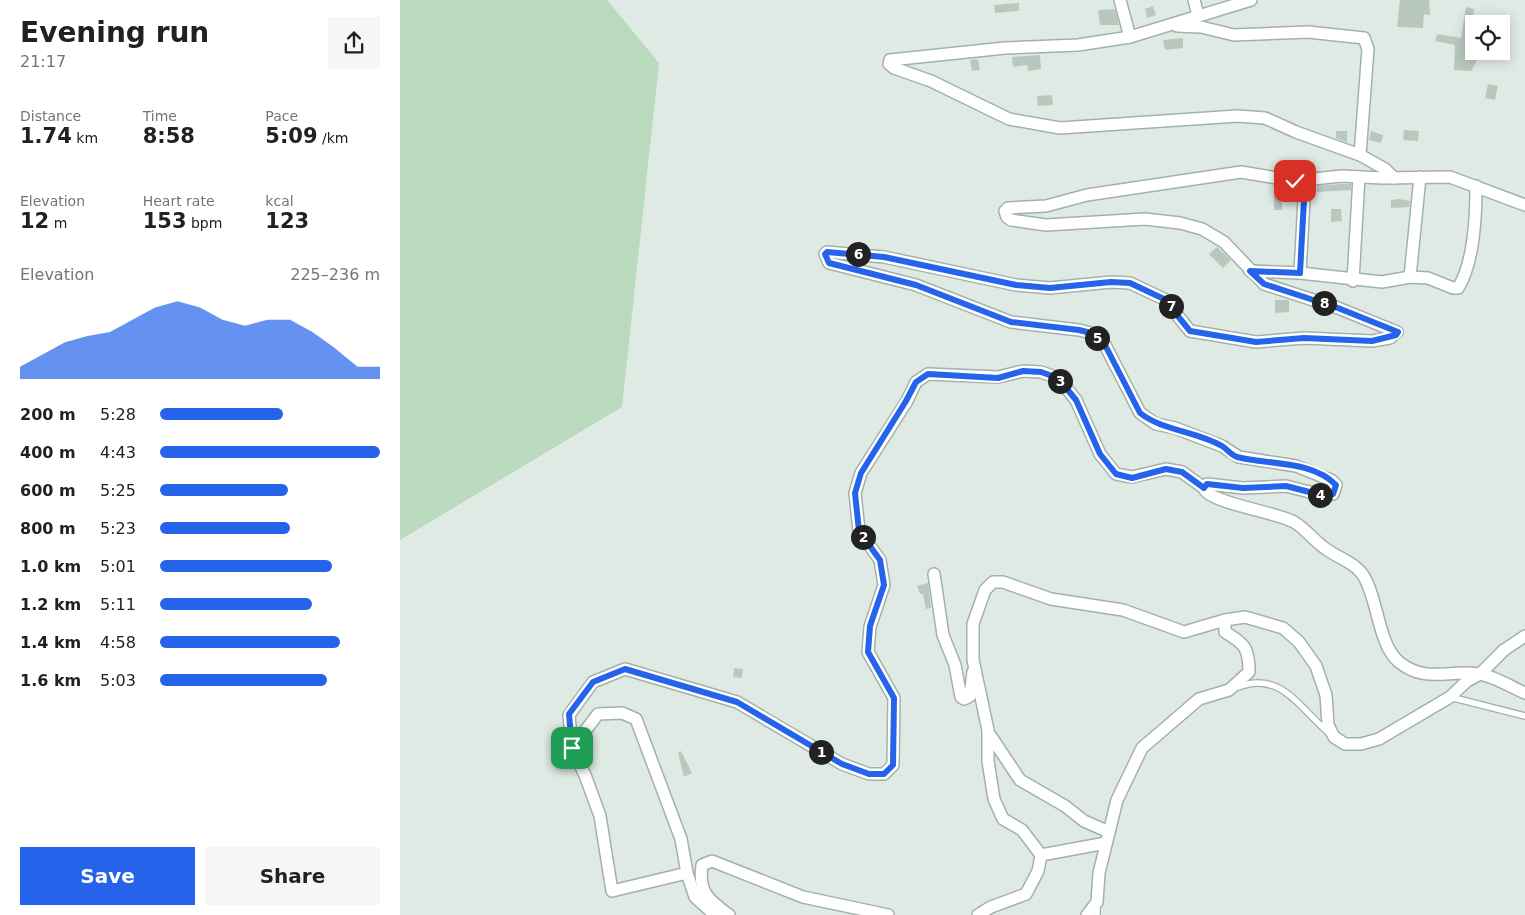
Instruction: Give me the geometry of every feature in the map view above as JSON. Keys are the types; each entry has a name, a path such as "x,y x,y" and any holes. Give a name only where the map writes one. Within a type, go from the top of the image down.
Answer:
{"street":[{"path":"1120,0 1130,37"},
{"path":"1194,0 1198,15"},
{"path":"1251,0 1130,37 1078,45 962,52 890,60 889,64 894,68 931,81 1009,119 1060,128 1237,116 1265,118 1296,132 1360,155 1385,169 1394,178"},
{"path":"1170,25 1201,26 1234,35 1308,32 1364,38 1368,49 1360,155"},
{"path":"1204,488 1207,484 1243,488 1286,486 1325,496 1333,494 1336,485 1331,480 1296,466 1239,457 1222,446 1175,428 1156,424 1140,413 1105,345 1091,333 1001,319 916,285 829,263 825,254 836,251 884,257 1016,285 1050,288 1111,282 1130,283 1164,299 1190,331 1256,342 1304,338 1372,341 1390,338 1398,334 1338,308 1264,284 1224,242 1202,229 1180,223 1144,219 1046,225 1011,220 1007,217 1005,211 1008,208 1046,206 1087,195 1241,172 1305,181 1328,176 1450,177 1507,200 1525,205"},
{"path":"1353,281 1360,177"},
{"path":"1410,278 1420,178"},
{"path":"1300,273 1305,181"},
{"path":"1250,271 1300,273 1353,281 1382,282 1410,278 1428,278 1453,288 1458,288 1462,282 1470,250 1476,211 1476,186"},
{"path":"687,873 612,891 600,816 585,775 572,748 569,714 593,682 625,669 737,702 842,764 869,774 884,774 893,765 894,698 868,652 870,626 884,585 880,560 859,531 855,493 861,473 916,382 928,374 998,378 1023,371 1041,372 1058,378 1076,400 1100,454 1116,474 1132,478 1166,469 1182,472 1204,488 1206,493 1218,500 1287,518 1302,527 1326,550 1342,558 1362,574 1371,591 1388,648 1398,661 1429,676 1480,674 1525,693"},
{"path":"934,574 943,635 955,665 961,697 964,699 970,696 973,624 985,590 993,582 1003,582 1051,599 1123,610 1184,632 1225,620 1245,617 1283,628 1299,642 1316,666 1326,695 1328,724 1334,737 1345,744 1361,744 1378,739 1450,697 1467,681 1480,674 1504,650 1525,636"},
{"path":"1087,915 1097,902 1099,873 1116,800 1142,748 1199,699 1229,690 1248,672 1249,654 1241,641 1225,632 1225,620"},
{"path":"973,660 988,730 988,761 994,799 1004,819 1022,830 1041,855 1038,871 1026,894 990,907 978,915"},
{"path":"572,748 598,714 622,713 636,719 682,839 687,873 696,897 715,915"},
{"path":"988,730 1020,780 1065,806 1107,838"},
{"path":"1041,855 1107,838"},
{"path":"728,915 706,898 700,875 702,866 712,861 803,897 888,915"}],"lane":[{"path":"1229,690 1252,681 1270,684 1290,694 1316,723 1334,737"},
{"path":"1450,697 1525,716"},
{"path":"1097,902 1097,915"}],"green space":[{"path":"400,0 607,0 659,63 622,407 400,540"}],"building":[{"path":"1400,0 1429,0 1430,15 1424,14 1423,28 1397,27"},
{"path":"1019,3 1019,11 995,13 994,5"},
{"path":"1153,6 1156,15 1147,18 1145,9"},
{"path":"1466,7 1474,9 1473,15 1465,15 1465,60 1477,60 1471,71 1454,70 1455,45 1435,41 1437,34 1461,38"},
{"path":"1115,9 1119,25 1100,25 1098,10"},
{"path":"1183,38 1183,48 1165,50 1163,40"},
{"path":"1040,55 1041,69 1028,71 1027,65 1013,67 1012,57"},
{"path":"978,59 980,70 972,71 970,60"},
{"path":"1488,84 1498,86 1495,100 1485,98"},
{"path":"1052,95 1053,105 1038,106 1037,96"},
{"path":"1404,130 1419,131 1418,141 1403,140"},
{"path":"1336,131 1347,131 1347,142 1336,138"},
{"path":"1371,131 1383,135 1381,143 1369,140"},
{"path":"1351,184 1351,190 1317,192 1317,186"},
{"path":"1274,189 1282,189 1282,210 1274,210"},
{"path":"1391,200 1410,201 1409,207 1391,208"},
{"path":"1331,209 1341,209 1342,221 1331,222"},
{"path":"1217,247 1231,260 1223,268 1209,254"},
{"path":"1275,300 1289,300 1289,312 1275,313"},
{"path":"928,583 931,608 926,609 923,594 920,594 917,586"},
{"path":"734,668 743,669 742,678 733,677"},
{"path":"681,751 692,773 684,777 678,753"}],"route":[{"path":"572,748 569,714 593,682 625,669 737,702 842,764 869,774 884,774 893,765 894,698 868,652 870,626 884,585 880,560 859,531 855,510 855,493 861,473 916,382 928,374 998,378 1023,371 1041,372 1058,378 1076,400 1100,454 1106,464 1116,474 1132,478 1166,469 1182,472 1204,488 1207,484 1243,488 1286,486 1325,496 1333,494 1336,490 1336,485 1331,480 1320,475 1296,466 1239,457 1233,455 1222,446 1148,420 1140,413 1105,345 1091,333 1011,322 916,285 829,263 825,254 836,251 884,257 1016,285 1050,288 1111,282 1130,283 1164,299 1172,306 1190,331 1256,342 1304,338 1339,338 1362,342 1390,338 1398,334 1398,332 1338,308 1264,284 1250,271 1300,273 1305,181 1295,181"}]}
